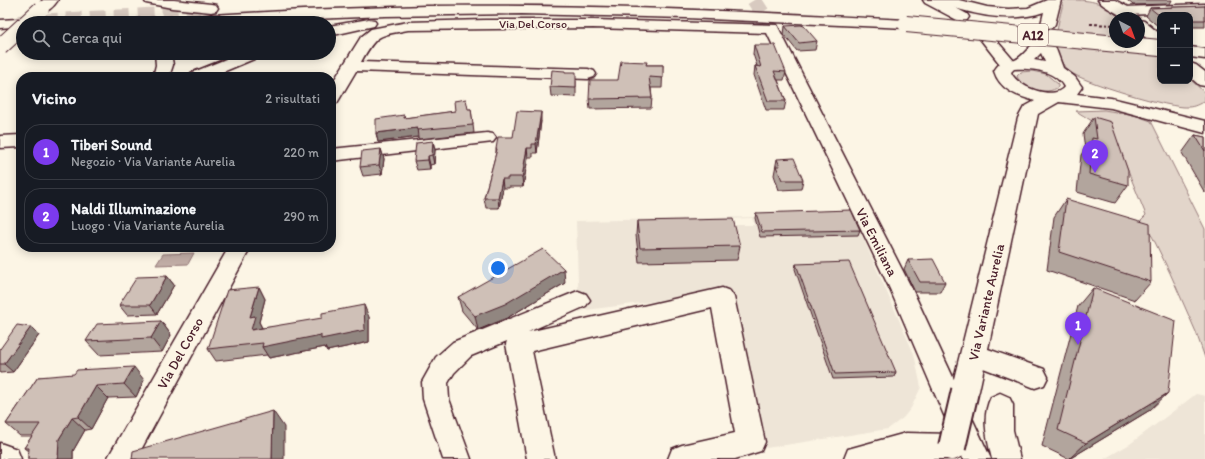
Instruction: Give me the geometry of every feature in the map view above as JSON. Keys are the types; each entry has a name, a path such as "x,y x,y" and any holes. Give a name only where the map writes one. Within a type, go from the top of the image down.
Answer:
{"main road":[{"path":"151,0 193,6 271,10"},
{"path":"930,0 962,17"},
{"path":"946,0 976,9 1008,13 1031,11 1054,2"},
{"path":"1105,0 1125,10"},
{"path":"1048,24 1054,2"},
{"path":"28,16 46,4"},
{"name":"A12","path":"201,13 421,4 595,4 736,8 1109,37"},
{"path":"336,30 401,18 468,10"},
{"name":"A12","path":"275,16 468,10 739,14 906,21 1157,48"},
{"path":"0,47 13,26"},
{"path":"1145,29 1157,39"},
{"path":"986,37 1014,64 1036,65 1061,74 1081,84 1125,100 1205,119"},
{"path":"1061,74 1046,41 1002,71 1004,80 1028,94 1111,103 1133,108 1205,119"},
{"path":"1145,41 1157,42"},
{"path":"1193,46 1205,47"},
{"path":"1193,52 1205,54"},
{"path":"163,72 166,64 165,60"},
{"path":"209,72 238,60"},
{"path":"1193,71 1205,81"},
{"name":"Via Variante Aurelia","path":"959,455 965,391 1026,118 1030,111 1072,92 1074,87 1071,82 1061,74"},
{"path":"1009,84 1014,101 1014,138 1021,144 1031,138 1039,118 1051,112 1067,107 1133,108"},
{"path":"0,142 16,140"}],"street":[{"path":"1125,10 1205,8"},
{"name":"Via Del Corso","path":"336,92 366,40 376,32 408,26 593,24 772,28"},
{"name":"Via Emiliana","path":"772,28 901,289 959,455"},
{"path":"351,66 588,74"},
{"path":"336,154 487,138"},
{"name":"Via Del Corso","path":"121,459 237,252"},
{"path":"541,459 518,344 722,297 751,442 682,459"},
{"path":"456,459 436,399 435,382 445,365 462,349 578,300"},
{"path":"974,354 1035,377"},
{"path":"1000,405 999,430 1006,459"},
{"path":"858,459 906,446 959,455"},
{"path":"0,456 7,459"}],"path":[{"path":"1086,24 1109,25"}],"shaded area":[{"path":"1064,0 1081,0 1101,4 1113,12 1109,12 1109,48 1136,48 1157,54 1157,84 1193,84 1193,82 1205,93 1205,101 1190,107 1165,104 1109,88 1070,72 1064,66 1057,51 1056,37"},
{"path":"1032,71 1046,74 1058,84 1058,87 1054,90 1048,91 1029,88 1020,81 1017,76 1021,72"},
{"path":"1104,110 1134,115 1151,121 1205,229 1205,358 1196,332 1170,273 1152,236 1143,225 1141,220 1146,215 1110,127 1092,121 1076,111"},
{"path":"853,215 914,354 921,387 911,408 903,418 888,429 766,448 729,292 579,312 576,221","holes":["752,218 754,225 729,225 727,219"]},
{"path":"194,253 188,264 156,265 163,254"},
{"path":"1196,394 1205,396 1205,459 1104,459 1130,444"}],"building":[{"path":"1205,6 1205,20 1193,20 1193,12 1157,12 1157,14 1150,8"},
{"path":"785,26 804,26 817,41 799,43"},
{"path":"754,45 775,45 786,72 774,71 786,101 768,101 755,66 761,67"},
{"path":"621,61 647,62 646,65 663,65 663,78 649,77 652,98 589,99 590,80 618,80"},
{"path":"552,70 576,72 576,88 550,87"},
{"path":"466,99 468,109 471,109 473,125 417,130 417,128 376,133 376,119 404,115 404,118 455,111 454,101"},
{"path":"517,111 541,112 536,144 532,144 532,148 527,148 522,177 508,177 508,179 502,179 498,198 484,198 497,149 498,137 513,137"},
{"path":"1094,117 1111,122 1128,171 1128,185 1089,174 1092,138 1097,139"},
{"path":"1195,135 1205,137 1205,151"},
{"path":"433,141 432,155 428,156 428,160 414,161 416,143"},
{"path":"381,149 379,165 360,167 362,151"},
{"path":"794,158 803,180 782,180 776,166 780,166 777,159"},
{"path":"1066,199 1150,224 1151,282 1059,252"},
{"path":"851,210 860,230 762,232 756,213"},
{"path":"733,219 740,246 640,248 637,221"},
{"path":"543,249 564,269 505,304 475,316 458,297"},
{"path":"933,259 945,282 920,282 908,260"},
{"path":"849,262 896,372 835,374 796,264"},
{"path":"167,276 150,305 119,305 137,277"},
{"path":"259,287 250,317 255,316 251,330 322,318 322,313 364,305 365,330 321,339 321,335 262,347 263,343 208,349 227,290"},
{"path":"1093,288 1176,321 1168,393 1086,443 1058,430"},
{"path":"161,321 151,338 86,341 97,324"},
{"path":"17,325 31,327 4,364 0,364 0,349"},
{"path":"134,367 124,384 96,386 78,417 72,418 59,439 58,459 28,459 29,448 24,448 40,424 6,424 38,377 74,374 77,370"},
{"path":"273,411 272,459 132,459 133,451"}],"tunnel":[{"path":"754,0 772,28"},
{"path":"146,16 201,13"}],"place":[{"name":"Naldi Illuminazione","path":"1095,173"},
{"name":"Tiberi Sound","path":"1078,345"}]}
